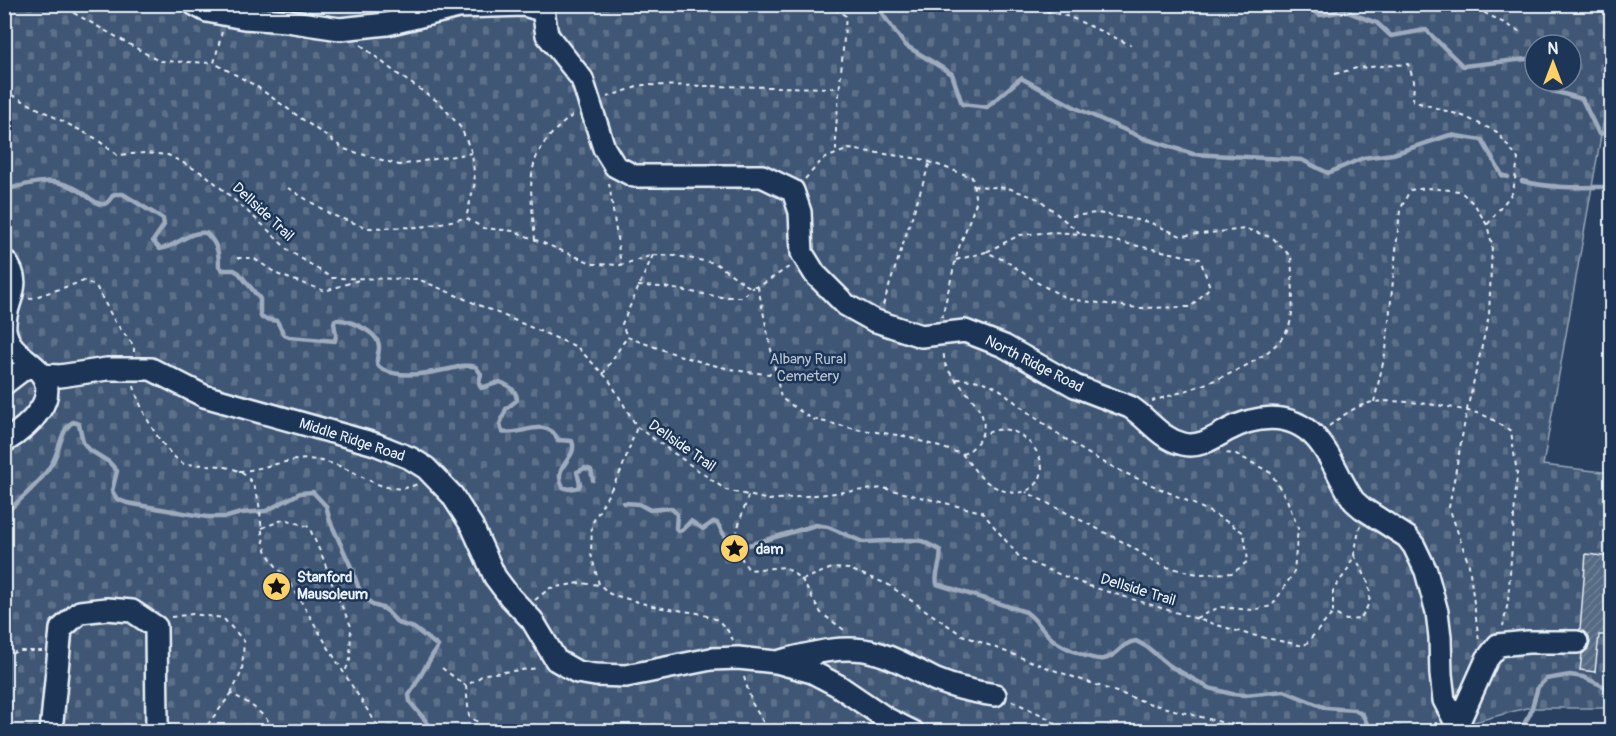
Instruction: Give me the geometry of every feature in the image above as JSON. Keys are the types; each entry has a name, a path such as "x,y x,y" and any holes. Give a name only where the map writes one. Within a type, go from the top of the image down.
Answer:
{"lane":[{"path":"195,4 207,12 340,29 387,24 458,7 524,5 542,7 547,35 582,79 604,148 615,166 634,176 762,176 794,191 800,212 804,257"},
{"name":"North Ridge Road","path":"804,257 815,274 846,305 878,321 921,336 965,330 1004,346 1075,386 1130,408 1157,432 1172,441 1185,445 1199,444"},
{"path":"4,260 14,275 13,292 6,316 6,333 14,348 36,369 47,385 43,404 30,423 4,442"},
{"name":"Middle Ridge Road","path":"36,369 60,376 132,368 151,369 204,396 387,449 420,464 432,474 463,510 495,577 532,621 556,660"},
{"path":"4,384 36,369"},
{"path":"1199,444 1243,422 1269,417 1290,421 1315,437 1347,491 1362,508 1407,537 1414,546 1433,590 1440,638 1444,700 1456,725"},
{"path":"51,732 61,629 80,612 107,609 132,611 156,627 158,654 155,732"},
{"path":"1456,725 1487,659 1498,645 1528,642 1577,642"},
{"path":"776,662 822,652 869,651 886,656 951,686 995,695"},
{"path":"556,660 577,672 612,676 637,674 711,659 738,658 776,662 812,672 837,685 887,719 913,732"}],"path":[{"path":"58,4 159,61 214,63 256,86 345,149 399,165 472,153"},
{"path":"827,4 846,16 836,128 836,154"},
{"path":"1020,4 1070,17 1131,45"},
{"path":"1468,4 1521,32"},
{"path":"214,63 226,15"},
{"path":"340,29 396,73 440,103 461,128 472,153 475,182 466,218"},
{"path":"1335,75 1358,68 1408,64 1414,81 1413,100 1463,116 1497,132 1518,159 1513,192 1487,225"},
{"path":"535,240 531,189 533,161 544,141 563,122 590,103 643,85 839,88"},
{"name":"Dellside Trail","path":"4,91 96,138 117,155 145,153 168,155 206,175 288,250 332,278 418,279 577,346 603,374 637,427 726,490 769,500 883,488 982,512 1021,559 1089,586 1247,634 1304,646 1334,613"},
{"path":"794,191 823,159 849,149 921,159 972,177 976,203 956,260 940,334 945,364 981,412 984,423 981,436 974,447 962,454"},
{"path":"878,321 930,162"},
{"path":"609,182 621,265"},
{"path":"973,186 1008,188 1039,199 1081,234"},
{"path":"288,188 332,215 369,228 421,227 466,218 483,228 514,231 594,264 621,265 653,255 677,256 715,263 748,286 756,286"},
{"path":"1374,402 1386,350 1400,210 1410,190 1429,188 1460,191 1475,205 1487,225 1492,244 1489,316 1467,410 1449,507 1469,565 1483,668"},
{"path":"1072,216 1097,213 1149,222 1181,236 1246,229 1273,238 1291,257 1290,323 1276,346 1248,364 1201,386 1130,408"},
{"path":"956,260 986,252 1020,235 1053,232 1081,234 1200,259 1210,286 1191,307 1138,308 1068,299 1038,283 1006,261 986,252"},
{"path":"653,255 622,324 627,337 670,353 755,374 776,374"},
{"path":"638,286 663,286 721,297 742,297 804,257"},
{"path":"237,258 253,258 279,275 325,291 364,278"},
{"path":"13,292 30,300 84,281 96,286 115,322 134,346 132,368 140,403 170,454 184,464 214,466 239,471 255,470 290,461 314,460 344,468 376,485 398,489 411,487 432,474"},
{"path":"756,286 782,398 812,419 856,429 904,436 962,454 982,478 995,487 1015,494 1032,490 1042,474 1041,462 1029,442 1019,434 1004,428 981,436"},
{"path":"603,374 627,337"},
{"path":"956,379 982,381 995,385 1030,414 1104,462 1222,518 1244,533 1248,561 1233,573 1198,573 1162,566 1125,543 1026,492"},
{"path":"1315,437 1346,414 1374,402 1416,403 1467,410 1486,417 1511,431 1517,474 1508,602 1498,645"},
{"path":"637,427 621,471 592,524 591,554 600,585 610,594 656,607 698,613 718,620 728,631 752,703 769,732"},
{"path":"1196,618 1220,607 1252,610 1272,606 1294,572 1299,528 1287,500 1271,473 1236,454 1204,450 1199,444"},
{"path":"239,471 252,483 264,540 270,557 295,591 382,732"},
{"path":"748,496 736,538 738,555 749,570 785,567 802,580 821,613 851,635"},
{"path":"1354,555 1370,586 1368,607 1360,619 1346,620 1334,613 1334,590 1347,571 1354,555 1362,508"},
{"path":"262,528 285,519 309,528 351,626 350,660 345,674"},
{"path":"802,580 831,568 849,569 886,584 962,635 1059,672 1151,704 1228,724 1278,732"},
{"path":"520,609 550,588 580,583 600,585"},
{"path":"156,627 165,617 193,614 223,618 244,641 242,671 231,693 202,732"},
{"path":"4,658 17,651 46,651 58,656"},
{"path":"466,686 485,674 540,668 556,660"},
{"path":"442,668 466,686 469,716 492,732"},
{"path":"231,693 244,699 268,719 277,732"},
{"path":"995,695 1023,704 1068,732"},
{"path":"1400,732 1456,725"}],"green space":[{"name":"Albany Rural Cemetery","path":"1545,4 1611,10 1611,79 1543,465 1611,473 1611,708 1526,708 1437,732 5,731 4,5"}],"building":[{"path":"1586,554 1611,557 1605,635 1599,635 1595,672 1580,670 1582,654 1588,649 1590,643 1588,635 1580,630"}],"waterway":[{"path":"872,4 878,8 905,45 952,74 962,104 987,107 1021,78 1078,109 1143,138 1193,154 1302,160 1328,173 1363,158 1393,154 1450,135 1482,140 1502,175 1508,177"},
{"path":"1301,4 1320,15 1345,11 1377,23 1391,36 1426,30 1463,66 1523,59"},
{"path":"1560,93 1582,99 1599,134 1612,132"},
{"path":"1522,181 1555,186 1612,187"},
{"path":"4,183 6,187 12,188 39,182 55,182 80,191 100,204 108,202 114,194 123,194 163,219 164,225 153,241 160,249 194,234 206,233 217,248 219,266 223,270 234,270 239,273 260,299 262,318 277,321 284,335 289,337 335,341 334,323 335,320 340,320 360,326 375,338 379,346 377,364 384,370 398,374 414,374 464,366 476,367 481,374 479,383 481,388 500,382 509,386 515,393 517,400 506,409 500,424 502,432 540,428 547,429 558,440 572,441 572,453 560,473 563,487 569,489 579,487 577,472 585,468 591,470 593,480"},
{"path":"4,515 47,471 55,458 65,430 73,422 79,424 83,442 88,449 109,462 117,471 112,491 117,499 127,503 207,517 227,517 241,513 266,511 300,493 313,492 326,506 330,521 361,594 373,605 385,609 398,623 414,628 438,646 409,695 410,702 435,732"},
{"path":"624,503 639,504 650,510 671,508 677,514 676,528 678,531 691,521 703,529 713,522 717,523 726,540 737,547 816,525 828,527 863,542 922,541 940,550 937,584 1026,612 1052,639 1077,653 1092,658 1109,658 1126,644 1136,641 1170,666 1209,688 1245,695 1284,691 1326,708 1355,710 1363,715 1367,724"},
{"path":"1519,732 1530,714 1538,687 1546,679 1570,675 1583,677 1612,690"}],"place":[{"name":"dam","path":"735,549"},
{"name":"Stanford Mausoleum","path":"276,586"}]}
